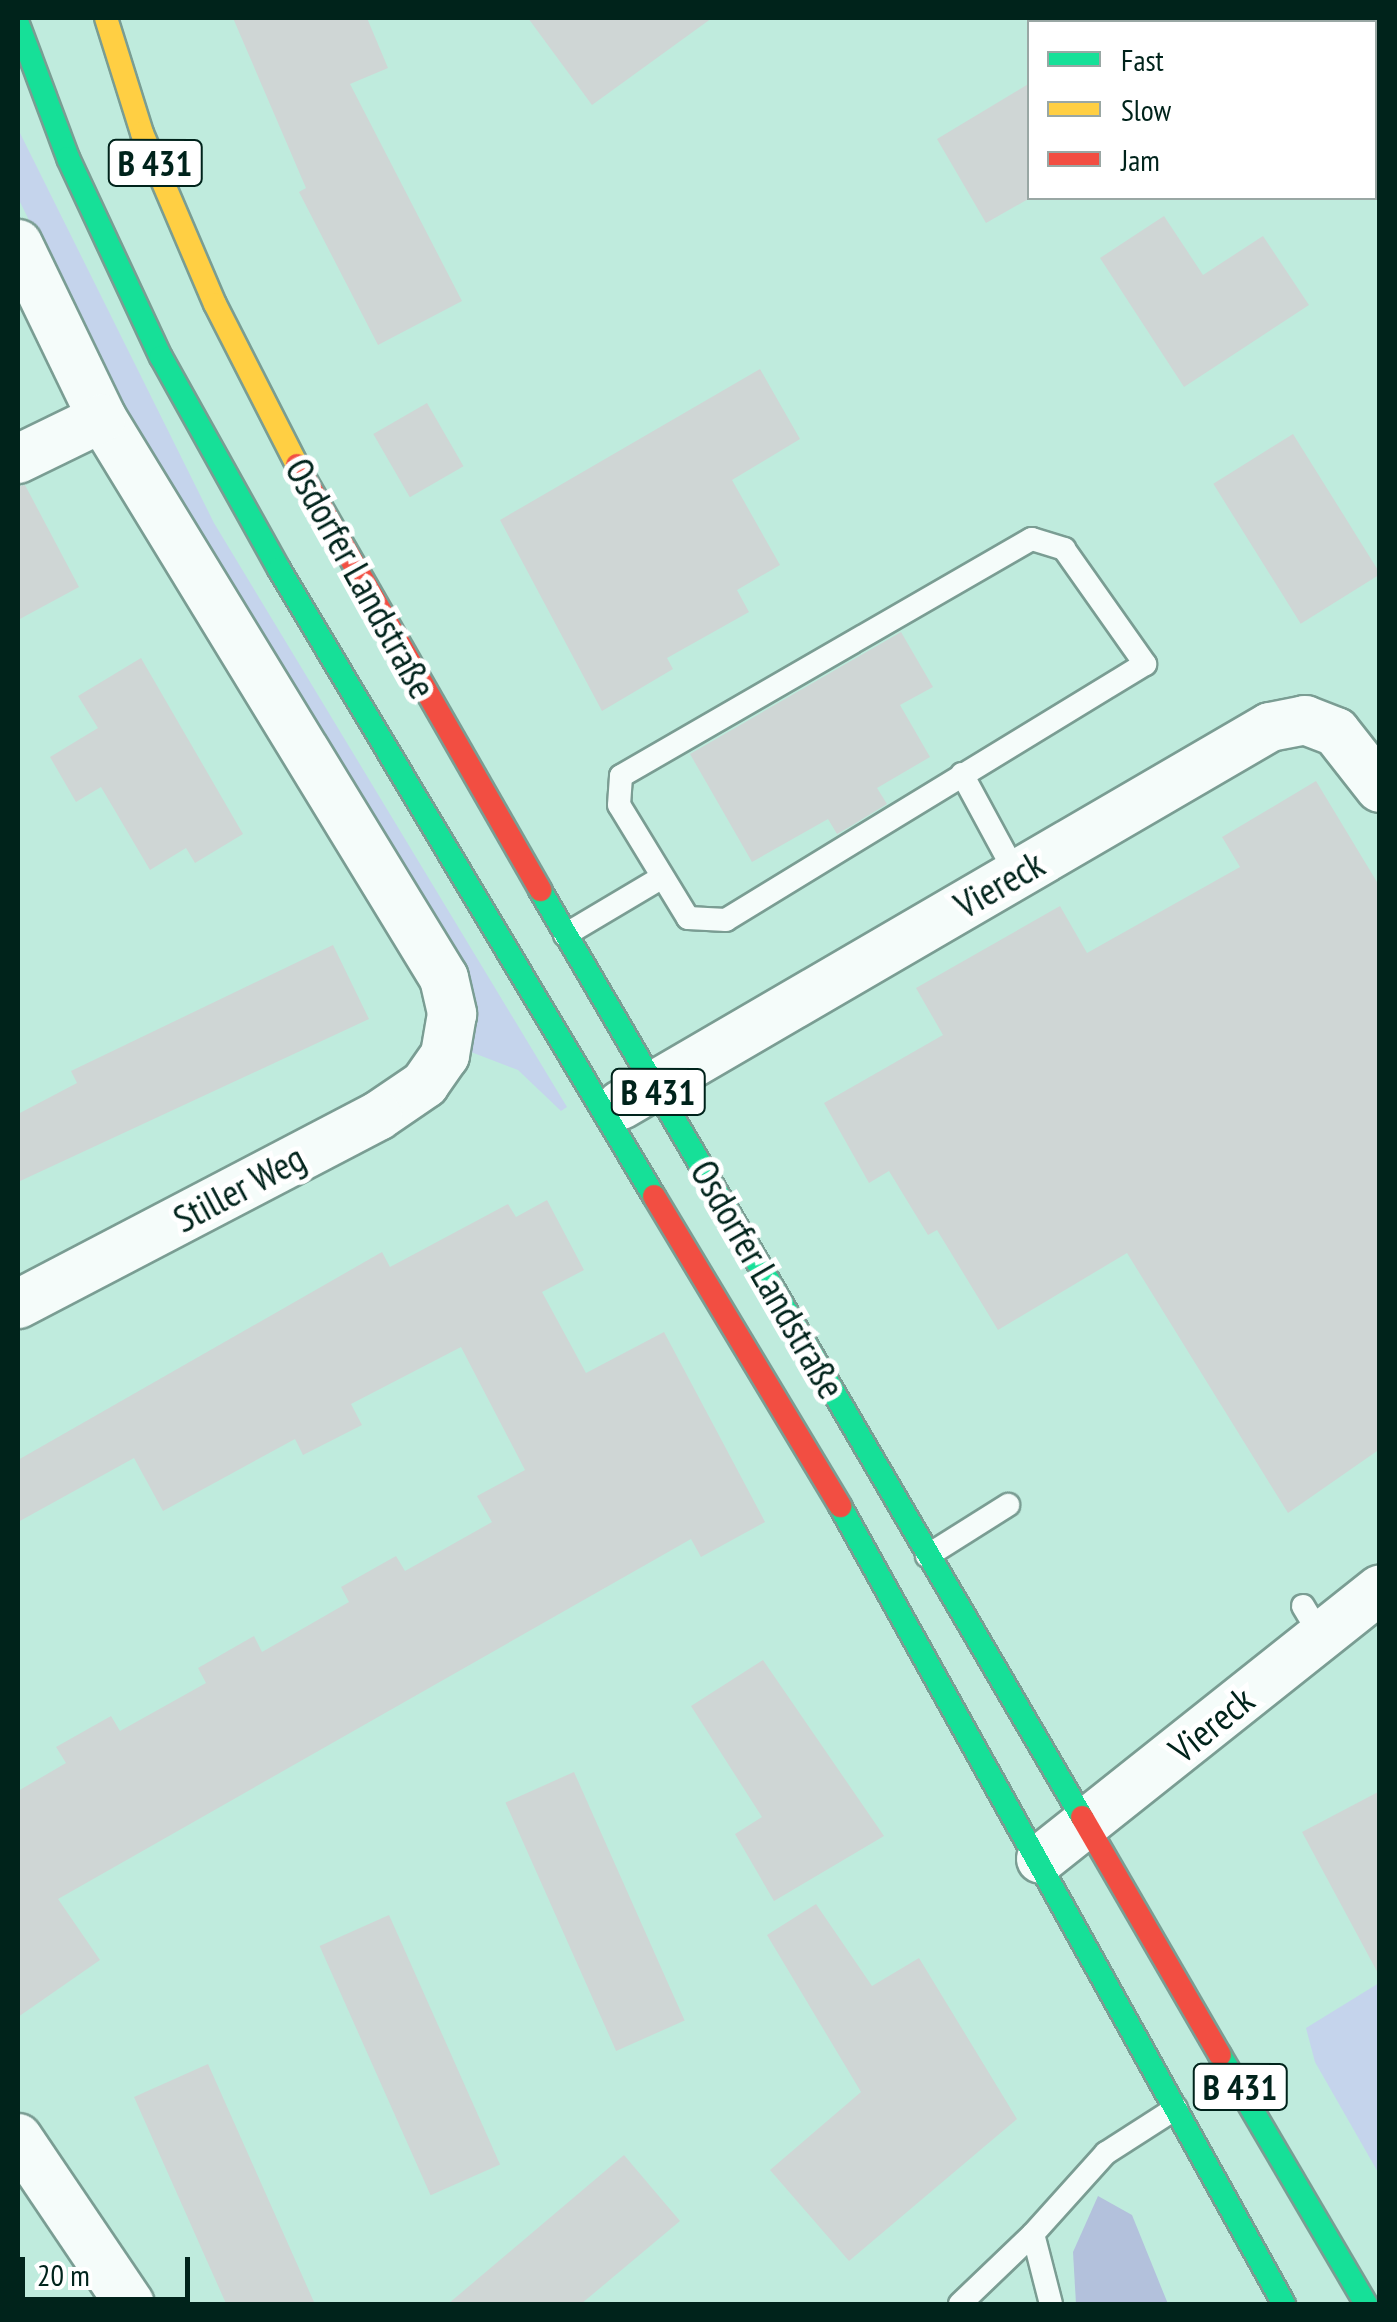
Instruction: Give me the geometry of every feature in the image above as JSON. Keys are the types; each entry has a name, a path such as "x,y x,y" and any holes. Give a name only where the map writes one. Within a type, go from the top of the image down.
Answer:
{"main road":[{"name":"Osdorfer Landstraße","path":"106,18 142,133 215,304 334,538 1366,2304"},
{"name":"Osdorfer Landstraße","path":"18,24 68,158 160,358 279,569 608,1112 886,1583 1042,1859 1284,2304"}],"street":[{"path":"18,244 102,418 18,459"},
{"name":"Stiller Weg","path":"18,1304 378,1116 425,1084 446,1055 452,1014 444,978 102,418"},
{"name":"Viereck","path":"608,1112 1270,727 1305,720 1336,732 1380,788"},
{"name":"Viereck","path":"1042,1859 1088,1824 1312,1621 1380,1589"},
{"path":"18,2138 130,2304"}],"lane":[{"path":"1032,539 1064,549 1144,664 962,774 726,920 688,918 660,878 619,804 621,776 1032,539"},
{"path":"962,774 1016,874"},
{"path":"565,935 660,878"},
{"path":"886,1583 1008,1505"},
{"path":"960,2304 1106,2154 1176,2108"},
{"path":"1032,2234 1051,2304"}],"shaded area":[{"path":"18,129 214,523 567,1107 561,1111 518,1070 471,1052 474,1023 153,469 18,198"},
{"path":"1379,1983 1379,2174 1315,2062 1306,2028"},
{"path":"1098,2196 1132,2215 1168,2304 1076,2304 1073,2252"}],"building":[{"path":"233,18 367,18 388,68 350,84 462,301 378,345 299,192 306,188"},
{"path":"528,18 712,18 592,105"},
{"path":"1027,85 1027,200 986,223 937,139"},
{"path":"1164,216 1203,275 1263,236 1309,305 1184,387 1100,258"},
{"path":"760,369 800,439 732,480 780,565 737,590 749,612 667,658 673,669 602,711 500,520"},
{"path":"427,403 464,466 410,497 373,434"},
{"path":"1293,434 1380,573 1301,624 1213,484"},
{"path":"25,485 79,587 18,620 18,486"},
{"path":"901,632 933,687 900,705 930,757 877,788 887,804 851,826 837,834 828,819 752,862 690,754"},
{"path":"141,658 243,834 195,863 186,848 150,870 101,787 76,802 50,757 98,728 78,696"},
{"path":"1316,781 1380,887 1380,1449 1288,1513 1127,1253 998,1330 937,1230 928,1235 889,1171 869,1183 824,1103 943,1035 916,988 1060,906 1087,953 1240,867 1222,837"},
{"path":"333,945 369,1019 18,1182 18,1114 77,1083 71,1071"},
{"path":"547,1200 584,1270 542,1292 586,1373 664,1332 765,1522 701,1557 691,1539 58,1899 100,1960 18,2017 18,1791 66,1763 56,1747 111,1716 120,1731 206,1683 198,1668 254,1636 262,1652 349,1602 341,1587 396,1556 405,1571 492,1522 477,1496 525,1470 461,1347 351,1404 362,1425 303,1455 295,1439 163,1511 134,1458 18,1522 18,1460 382,1252 390,1267 508,1204 516,1217"},
{"path":"763,1660 884,1836 774,1901 735,1834 762,1817 691,1706"},
{"path":"574,1772 685,2020 616,2051 505,1803"},
{"path":"1380,1791 1380,1977 1302,1832"},
{"path":"816,1904 872,1986 919,1958 1017,2119 849,2261 770,2170 861,2092 767,1935"},
{"path":"389,1915 500,2164 431,2195 320,1946"},
{"path":"208,2064 315,2303 226,2304 134,2097"},
{"path":"624,2155 680,2221 581,2304 448,2304"}],"traffic: fast":[{"path":"18,24 68,158 161,357 279,569 654,1196"},
{"path":"540,890 1082,1817"},
{"path":"840,1506 1284,2304"},
{"path":"1220,2055 1366,2304"}],"traffic: slow":[{"path":"106,18 142,133 215,304 297,465"}],"traffic: jam":[{"path":"297,465 540,890"},
{"path":"654,1196 840,1506"},
{"path":"1082,1817 1220,2055"}]}
